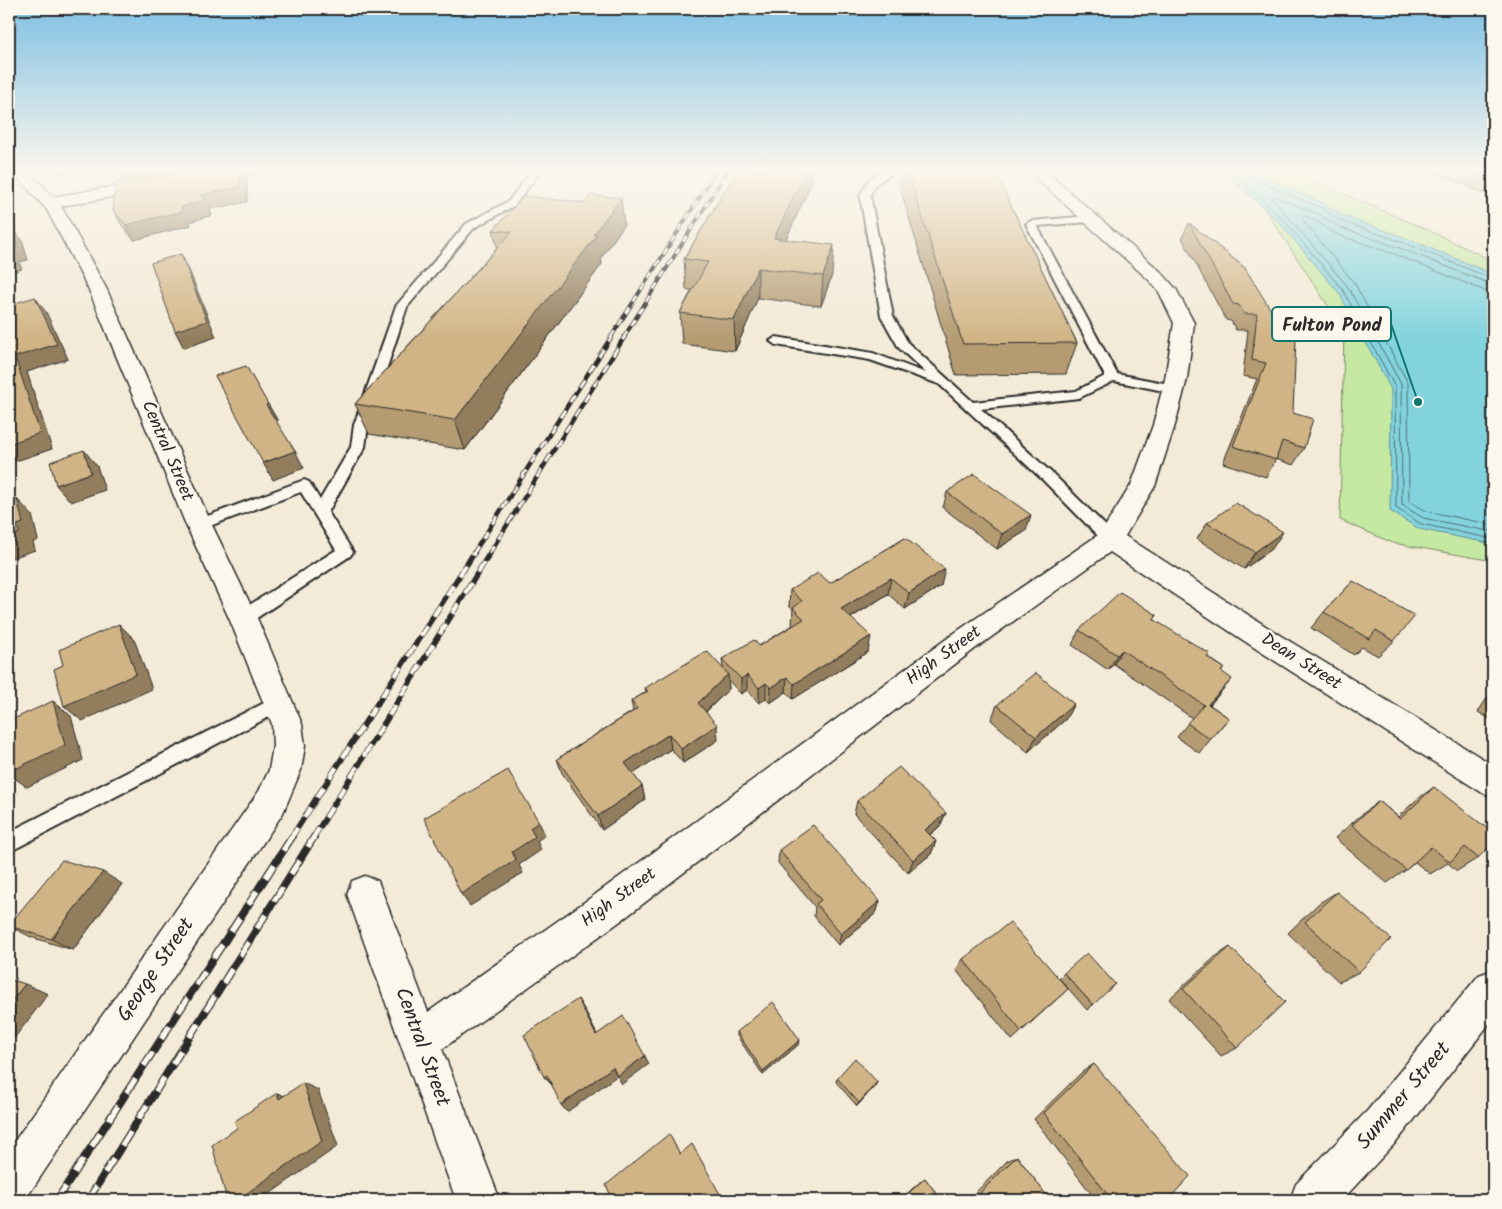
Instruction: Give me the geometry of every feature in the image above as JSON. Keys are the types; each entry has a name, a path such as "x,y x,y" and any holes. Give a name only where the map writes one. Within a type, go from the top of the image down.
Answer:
{"street":[{"name":"Central Street","path":"64,226 98,290 199,525 242,618 287,724 289,746"},
{"name":"High Street","path":"419,1042 609,907 966,640 1110,539 1143,486 1164,425 1174,389 1184,323 1178,306 1167,289 1155,276 1098,226"},
{"name":"Dean Street","path":"1110,539 1271,644 1493,782"},
{"name":"George Street","path":"9,1186 271,802 284,770 289,746"},
{"name":"Central Street","path":"365,894 478,1200"},
{"name":"Summer Street","path":"1312,1200 1383,1125 1493,989"}],"lane":[{"path":"320,513 358,447 371,394 402,306 470,226"},
{"path":"871,226 887,316 903,345 1049,478 1110,539"},
{"path":"1032,226 1112,377"},
{"path":"776,341 873,357 946,385"},
{"path":"970,406 1079,394 1112,377 1174,389"},
{"path":"199,525 304,485 346,552 242,618"},
{"path":"9,842 278,704"}],"green space":[{"path":"1276,226 1419,226 1493,261 1493,561 1393,543 1340,520 1344,330"}],"water":[{"path":"1283,226 1373,226 1493,274 1493,544 1419,529 1390,511 1391,389 1339,293"}],"building":[{"path":"9,226 11,226 17,245 9,247"},
{"path":"496,226 599,226 593,235 597,235 455,420 355,404 512,232 493,230"},
{"path":"703,226 779,226 774,238 834,245 823,276 758,268 734,320 680,313 708,262 684,259"},
{"path":"925,226 1021,226 1077,343 963,344"},
{"path":"1191,226 1245,268 1287,336 1296,338 1293,413 1313,419 1304,448 1282,441 1276,460 1233,446 1266,363 1252,360 1257,314 1244,314 1239,305 1233,304"},
{"path":"181,254 207,321 175,331 151,263"},
{"path":"35,297 57,344 15,357 40,433 9,444 9,305"},
{"path":"246,366 268,404 266,405 295,451 263,463 215,376"},
{"path":"84,450 91,473 56,485 50,462"},
{"path":"974,474 1031,515 1002,534 947,492"},
{"path":"17,499 23,523 17,525 19,533 9,537 9,501"},
{"path":"1236,503 1283,532 1255,552 1207,523"},
{"path":"905,538 945,569 909,593 891,578 841,609 871,636 794,684 787,677 771,688 766,683 759,688 747,675 741,679 722,659 754,640 759,646 804,619 793,608 802,601 790,590 818,573 830,583"},
{"path":"1353,581 1415,616 1394,641 1376,630 1369,639 1324,612"},
{"path":"1120,592 1157,615 1153,619 1210,654 1207,657 1224,668 1221,671 1232,679 1208,704 1229,718 1210,739 1187,723 1204,705 1122,650 1117,655 1079,630"},
{"path":"119,624 136,674 64,706 54,669 63,665 59,650"},
{"path":"707,651 728,674 698,703 717,725 681,749 669,734 625,763 642,786 598,816 557,759 637,709 631,701 648,691 645,688"},
{"path":"1036,673 1074,704 1036,737 997,705"},
{"path":"53,701 65,745 9,772 9,721"},
{"path":"899,767 946,813 925,830 936,841 913,860 857,801"},
{"path":"508,770 539,822 530,828 535,837 512,852 516,860 461,894 424,818"},
{"path":"1434,787 1493,833 1493,843 1478,858 1465,847 1450,862 1431,847 1406,870 1352,825 1379,801 1400,819"},
{"path":"813,825 880,901 841,934 816,904 821,900 779,850"},
{"path":"62,860 103,872 51,939 9,926 9,925"},
{"path":"1337,892 1391,939 1359,972 1305,922"},
{"path":"1010,922 1068,989 1021,1031 963,959"},
{"path":"1230,947 1285,1002 1237,1048 1183,989"},
{"path":"1087,953 1115,984 1093,1005 1064,973"},
{"path":"9,979 25,984 9,1004"},
{"path":"578,999 596,1035 623,1016 645,1056 617,1076 613,1067 561,1105 547,1075 544,1077 524,1035"},
{"path":"773,1002 800,1040 763,1071 737,1032"},
{"path":"855,1058 877,1082 859,1103 837,1078"},
{"path":"1094,1064 1190,1176 1168,1200 1112,1200 1044,1113"},
{"path":"303,1083 322,1141 237,1200 227,1200 212,1145 237,1128 235,1121 277,1093 279,1099"},
{"path":"669,1134 680,1154 692,1144 720,1194 712,1200 613,1200 606,1185"},
{"path":"1017,1156 1050,1200 973,1200"},
{"path":"925,1178 941,1200 901,1200"}],"railway":[{"path":"611,337 681,226"},
{"path":"624,337 693,226"},
{"path":"473,554 612,336"},
{"path":"489,554 625,336"},
{"path":"291,838 474,553"},
{"path":"313,838 490,553"},
{"path":"57,1200 292,837"},
{"path":"88,1200 314,837"}],"place":[{"name":"Fulton Pond","path":"1418,402"}]}
